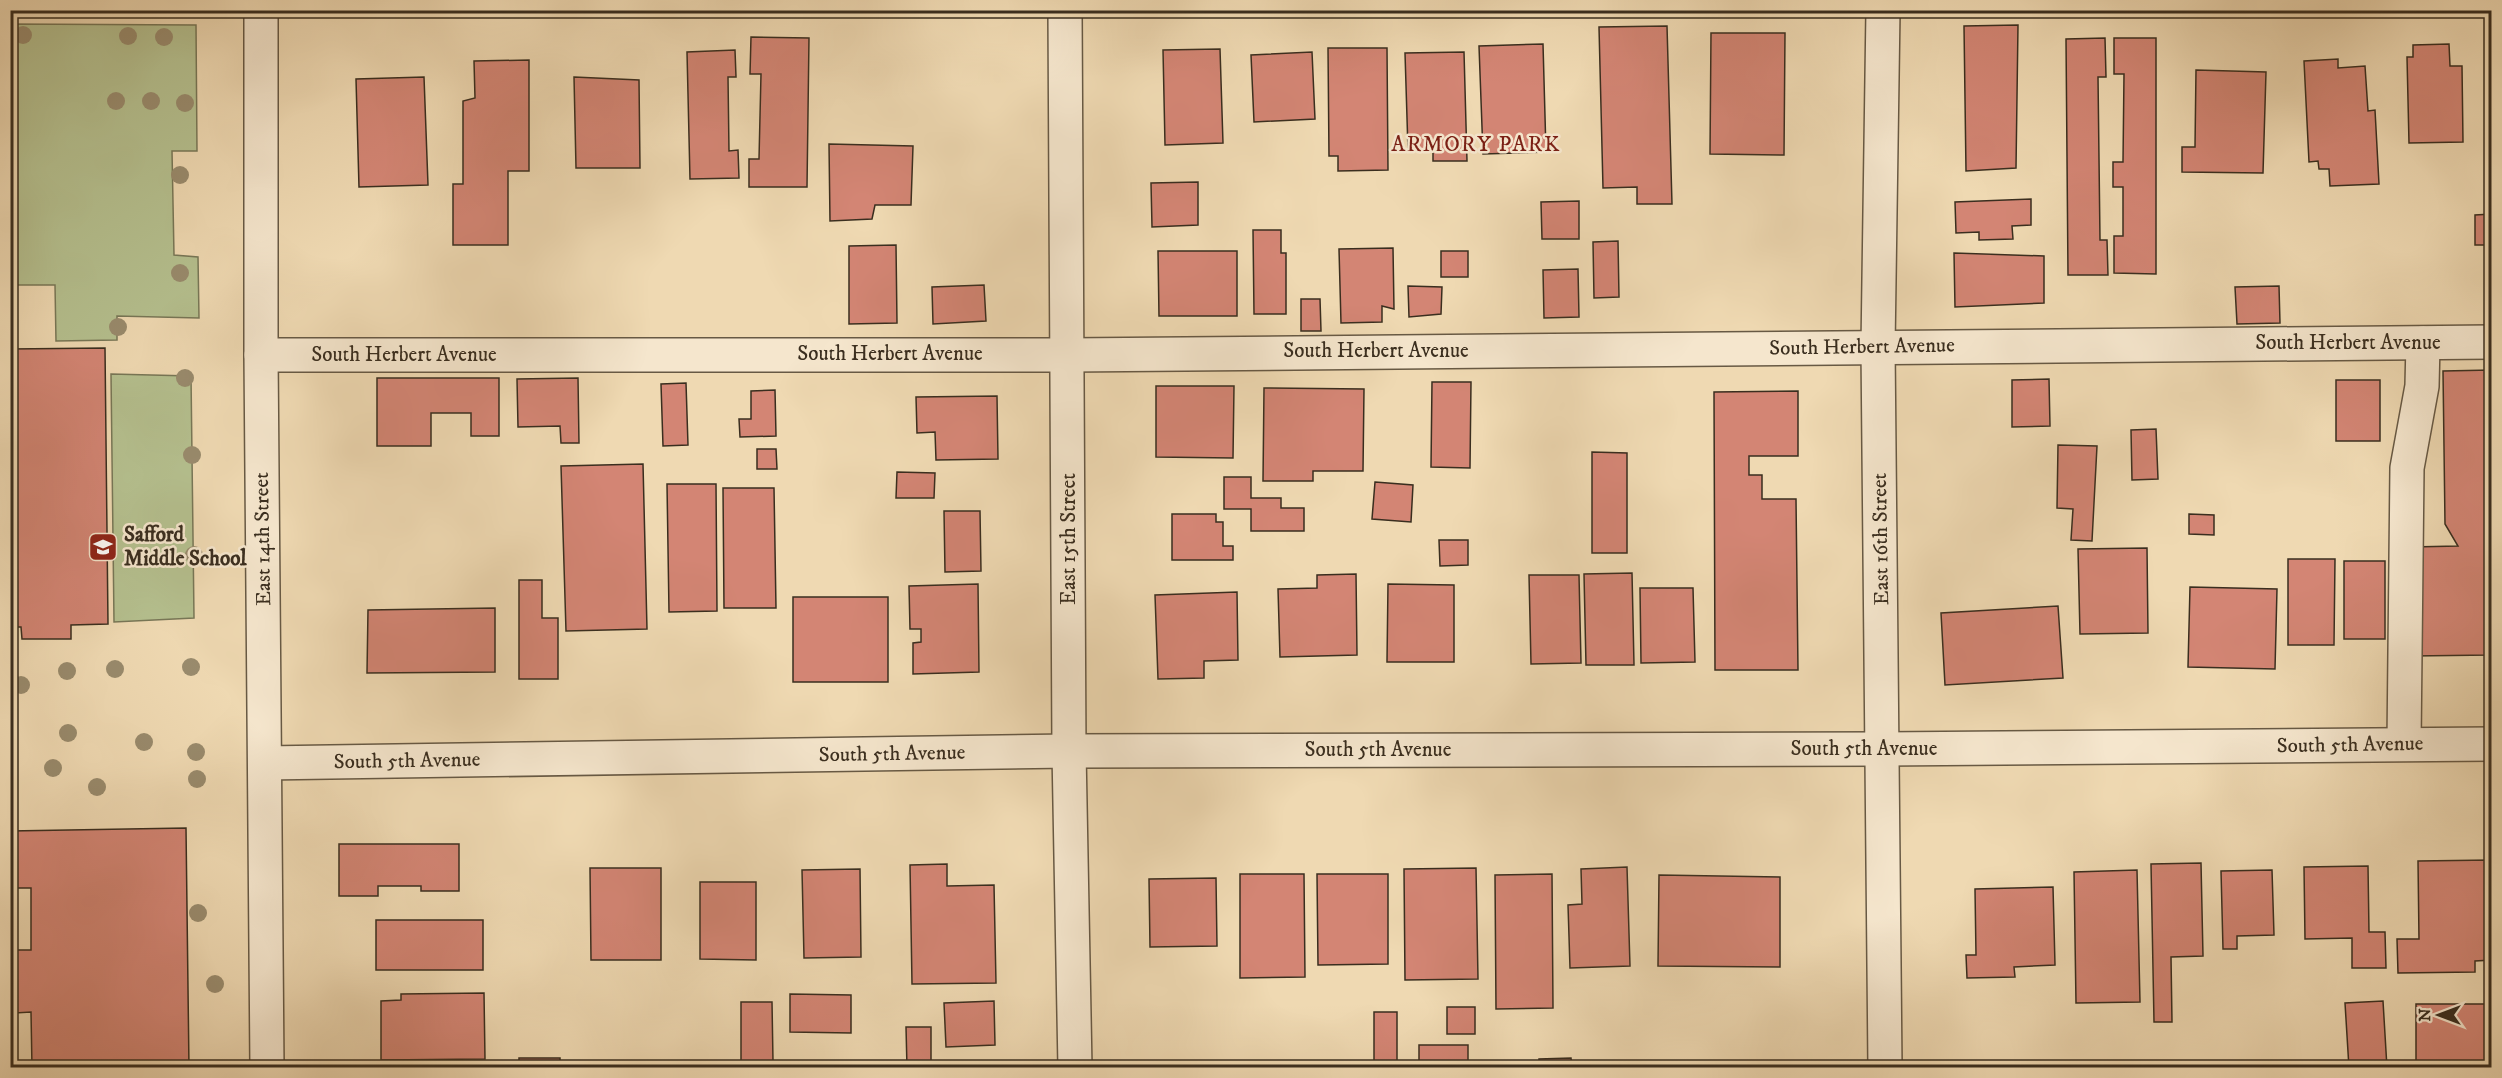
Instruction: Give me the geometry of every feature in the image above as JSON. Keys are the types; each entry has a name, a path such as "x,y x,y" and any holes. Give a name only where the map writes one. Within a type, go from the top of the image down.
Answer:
{"street":[{"name":"East 14th Street","path":"261,10 261,355 267,1068"},
{"name":"East 15th Street","path":"1065,10 1070,751 1075,1068"},
{"name":"East 16th Street","path":"1883,10 1878,347 1885,1068"},
{"name":"South Herbert Avenue","path":"261,355 1068,355 2492,342"},
{"path":"2404,744 2407,468 2421,386 2423,343"},
{"name":"South 5th Avenue","path":"266,763 1070,751 1883,749 2492,744"}],"green space":[{"path":"10,24 196,25 197,151 172,151 174,255 198,257 199,318 117,316 117,340 56,341 55,285 11,285"},
{"path":"111,374 191,376 194,618 114,622"}],"building":[{"path":"2018,25 2016,168 1966,171 1964,26"},
{"path":"1667,26 1672,204 1637,204 1637,187 1603,188 1599,27"},
{"path":"1711,33 1785,33 1784,155 1710,154"},
{"path":"751,37 809,38 807,187 749,187 749,159 759,159 761,74 750,74"},
{"path":"2105,38 2106,77 2098,77 2100,240 2107,240 2108,275 2068,275 2066,39"},
{"path":"2114,38 2156,38 2156,274 2114,273 2114,236 2123,236 2123,187 2113,187 2113,162 2123,162 2124,74 2114,74"},
{"path":"1543,44 1546,152 1483,154 1479,46"},
{"path":"2449,44 2450,66 2462,66 2463,142 2409,143 2407,57 2413,57 2413,45"},
{"path":"1328,48 1387,48 1388,170 1338,171 1338,156 1329,156"},
{"path":"1220,49 1223,143 1165,145 1163,50"},
{"path":"735,50 736,77 728,77 729,151 738,150 739,178 690,179 687,52"},
{"path":"1312,52 1315,119 1254,122 1251,55"},
{"path":"1464,52 1467,161 1433,161 1433,150 1408,150 1405,53"},
{"path":"2338,59 2338,68 2365,66 2368,111 2375,110 2379,184 2330,186 2329,169 2319,169 2318,161 2309,162 2304,61"},
{"path":"529,60 529,171 508,171 508,245 453,245 453,184 463,184 463,101 475,98 474,61"},
{"path":"2196,70 2266,72 2263,173 2182,172 2182,147 2195,147"},
{"path":"424,77 428,185 359,187 356,79"},
{"path":"574,77 639,80 640,168 576,168"},
{"path":"829,144 913,146 911,205 875,205 872,219 830,221"},
{"path":"1198,182 1198,225 1152,227 1151,183"},
{"path":"2031,199 2031,225 2012,226 2013,239 1979,240 1979,232 1956,233 1955,202"},
{"path":"1579,201 1579,239 1542,239 1541,202"},
{"path":"2492,214 2492,245 2475,245 2475,215"},
{"path":"1253,230 1281,230 1281,253 1286,253 1286,314 1254,314"},
{"path":"1618,241 1619,297 1594,298 1593,242"},
{"path":"896,245 897,323 849,324 849,246"},
{"path":"1393,248 1394,309 1382,306 1382,322 1341,323 1339,249"},
{"path":"1158,251 1237,251 1237,316 1159,316"},
{"path":"1441,251 1468,251 1468,277 1441,277"},
{"path":"1954,253 2044,256 2044,303 1955,307"},
{"path":"1578,269 1579,317 1544,318 1543,270"},
{"path":"984,285 986,321 933,324 932,287"},
{"path":"1408,286 1442,287 1441,314 1409,317"},
{"path":"2279,286 2280,323 2237,324 2235,287"},
{"path":"1301,299 1320,299 1321,331 1301,331"},
{"path":"105,348 108,624 71,625 71,639 22,639 21,627 10,627 10,349"},
{"path":"2492,370 2491,655 2412,656 2411,547 2458,546 2445,524 2443,371"},
{"path":"377,378 499,378 499,436 471,436 471,413 431,413 431,446 377,446"},
{"path":"578,378 579,443 561,443 560,426 518,427 517,379"},
{"path":"2049,379 2050,426 2012,427 2012,380"},
{"path":"2336,380 2380,380 2380,441 2336,441"},
{"path":"1432,382 1471,382 1470,468 1431,467"},
{"path":"686,383 688,445 663,446 661,384"},
{"path":"1156,386 1234,386 1233,458 1156,457"},
{"path":"1264,388 1364,389 1363,471 1313,471 1313,481 1263,481"},
{"path":"775,390 776,436 740,437 739,419 751,419 751,391"},
{"path":"1798,391 1798,456 1749,456 1749,475 1762,475 1762,499 1796,499 1798,670 1715,670 1714,392"},
{"path":"997,396 998,459 936,460 935,432 917,433 916,397"},
{"path":"2156,429 2158,479 2132,480 2131,430"},
{"path":"2058,445 2097,446 2092,541 2071,540 2073,509 2057,508"},
{"path":"757,449 776,449 777,469 757,469"},
{"path":"1592,452 1627,453 1627,553 1592,553"},
{"path":"643,464 647,629 566,631 561,466"},
{"path":"897,472 935,473 934,498 896,498"},
{"path":"1224,477 1251,477 1251,498 1281,498 1281,508 1304,508 1304,531 1251,531 1251,509 1224,509"},
{"path":"1375,482 1413,485 1411,522 1372,519"},
{"path":"667,484 716,484 717,611 669,612"},
{"path":"723,488 774,488 776,608 724,608"},
{"path":"944,511 980,511 981,571 945,572"},
{"path":"1172,514 1216,514 1216,522 1223,522 1223,546 1233,546 1233,560 1172,560"},
{"path":"2189,514 2214,515 2214,535 2189,534"},
{"path":"1439,540 1468,540 1468,565 1440,566"},
{"path":"2147,548 2148,633 2080,634 2078,549"},
{"path":"2288,559 2335,559 2334,645 2288,645"},
{"path":"2344,561 2385,561 2385,639 2344,639"},
{"path":"1632,573 1634,665 1586,665 1584,574"},
{"path":"1356,574 1357,655 1280,657 1278,589 1317,588 1317,575"},
{"path":"1529,575 1579,575 1581,663 1531,664"},
{"path":"519,580 542,580 542,618 558,618 558,679 519,679"},
{"path":"978,584 979,672 913,674 913,643 921,642 921,629 910,629 909,586"},
{"path":"1388,584 1454,585 1454,662 1387,662"},
{"path":"2190,587 2277,589 2275,669 2188,667"},
{"path":"1640,588 1693,588 1695,662 1641,663"},
{"path":"1237,592 1238,660 1204,661 1204,678 1158,679 1155,595"},
{"path":"793,597 888,597 888,682 793,682"},
{"path":"2058,606 2063,678 1945,685 1941,613"},
{"path":"495,608 495,672 367,673 368,610"},
{"path":"186,828 189,1068 32,1068 31,1012 15,1013 15,950 31,950 31,888 10,888 10,831"},
{"path":"339,844 459,844 459,891 421,891 421,886 378,886 378,896 339,896"},
{"path":"2491,860 2492,960 2475,961 2475,972 2398,973 2397,939 2419,939 2418,861"},
{"path":"2201,863 2203,956 2171,957 2172,1022 2154,1022 2151,864"},
{"path":"947,864 947,886 994,885 996,983 912,984 910,865"},
{"path":"2368,866 2369,932 2385,932 2386,968 2352,968 2352,938 2305,939 2304,867"},
{"path":"1627,867 1630,966 1570,968 1568,905 1582,904 1581,869"},
{"path":"590,868 661,868 661,960 591,960"},
{"path":"1476,868 1478,979 1405,980 1404,869"},
{"path":"860,869 861,957 804,958 802,870"},
{"path":"2137,870 2140,1002 2076,1003 2074,872"},
{"path":"2272,870 2274,935 2237,936 2237,949 2223,949 2221,871"},
{"path":"1240,874 1304,874 1305,977 1240,978"},
{"path":"1317,874 1388,874 1388,964 1318,965"},
{"path":"1552,874 1553,1008 1496,1009 1495,875"},
{"path":"1659,875 1780,877 1780,967 1658,966"},
{"path":"1216,878 1217,946 1150,947 1149,879"},
{"path":"700,882 756,882 756,960 700,959"},
{"path":"2053,887 2055,965 2014,967 2015,977 1967,978 1966,955 1976,955 1975,889"},
{"path":"376,920 483,920 483,970 376,970"},
{"path":"484,993 485,1059 381,1060 381,1001 401,1000 401,994"},
{"path":"790,994 851,995 851,1033 790,1032"},
{"path":"994,1001 995,1045 946,1047 944,1003"},
{"path":"2383,1001 2387,1068 2349,1068 2345,1003"},
{"path":"741,1002 772,1002 773,1061 741,1062"},
{"path":"2416,1004 2492,1004 2492,1068 2416,1068"},
{"path":"1447,1007 1475,1007 1475,1034 1447,1034"},
{"path":"1374,1012 1397,1012 1397,1066 1374,1066"},
{"path":"906,1027 931,1027 931,1068 907,1068"},
{"path":"1419,1045 1468,1045 1468,1068 1419,1068"},
{"path":"519,1058 560,1058 560,1068 519,1068"},
{"path":"1571,1058 1572,1068 1539,1068 1539,1059"},
{"path":"898,1064 898,1068 875,1068 875,1065"}],"place":[{"name":"Safford Middle School","path":"103,547"}],"district":[{"name":"ARMORY PARK","path":"1476,144"}]}
